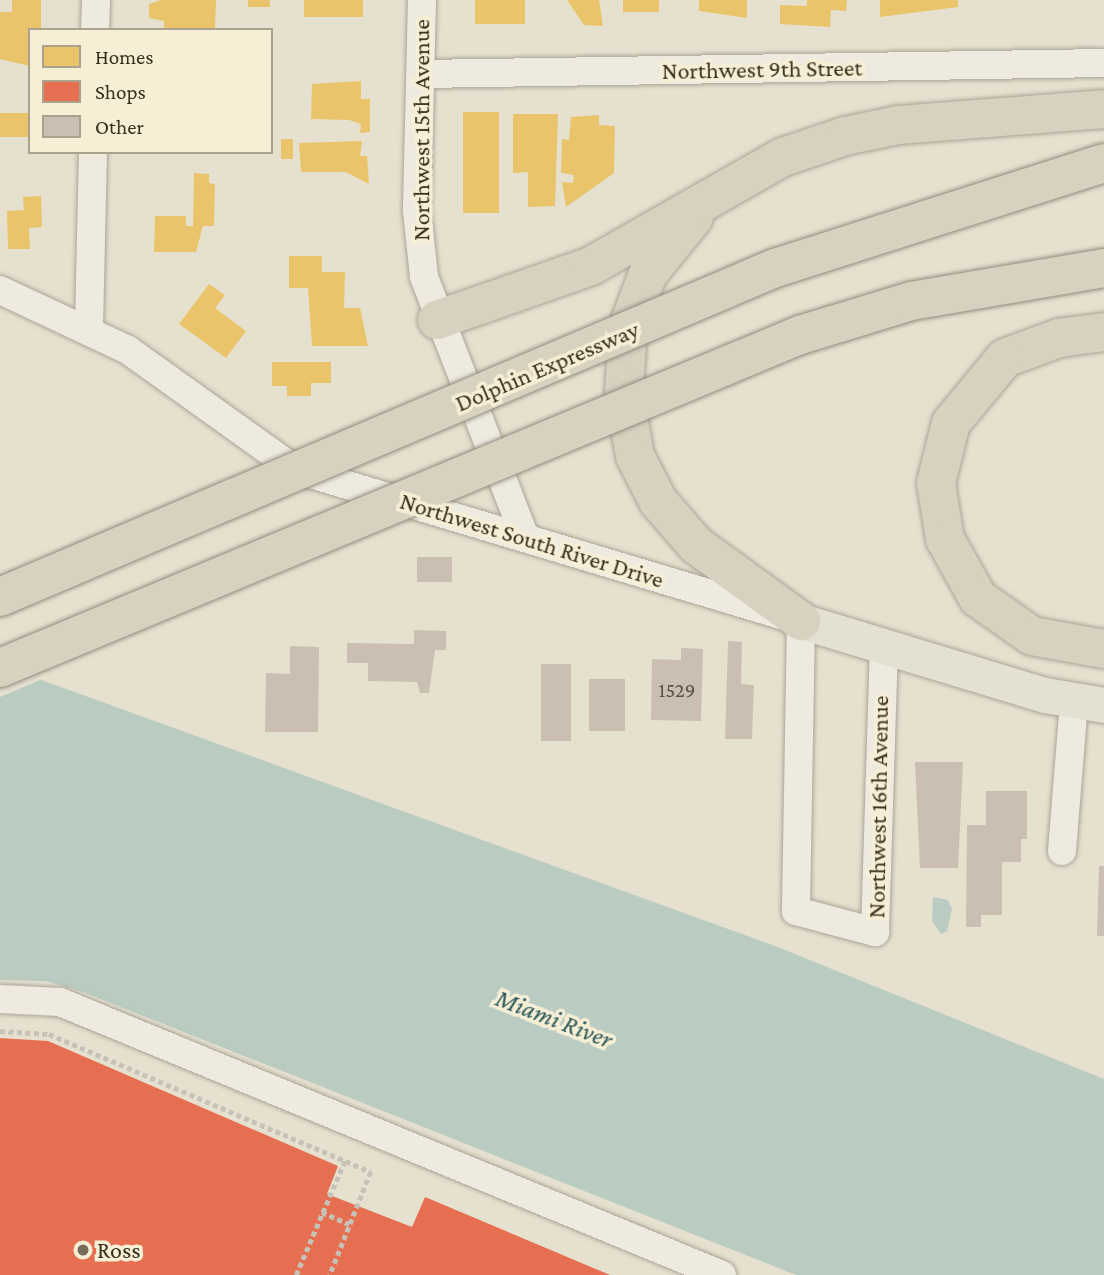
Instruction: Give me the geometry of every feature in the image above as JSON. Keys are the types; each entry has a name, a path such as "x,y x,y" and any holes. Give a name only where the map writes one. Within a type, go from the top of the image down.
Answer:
{"highway":[{"path":"437,320 591,266 719,190 783,157 845,136 898,125 1104,109"},
{"name":"Dolphin Expressway","path":"0,597 775,268 1104,163"},
{"path":"719,190 648,274 628,327 624,393 635,456 658,501 696,545 801,621"},
{"path":"0,668 800,335 912,301 1104,268"},
{"path":"1104,332 1029,346 997,365 951,423 936,483 945,539 978,598 1032,636 1104,649"}],"main road":[{"name":"Northwest South River Drive","path":"801,621 1089,703"}],"street":[{"path":"95,28 96,0"},
{"name":"Northwest 15th Avenue","path":"422,0 418,231 437,320 524,535"},
{"name":"Northwest 9th Street","path":"421,74 1104,63"},
{"path":"89,327 93,154"},
{"name":"Northwest South River Drive","path":"0,290 89,327 294,469 524,535 801,621"},
{"name":"Northwest 16th Avenue","path":"801,621 796,911 875,932 884,646"},
{"path":"1062,852 1089,703"},
{"path":"0,999 60,1002 722,1275"}],"path":[{"path":"0,1031 49,1034 371,1172 330,1275"},
{"path":"296,1275 345,1160"},
{"path":"322,1212 349,1224"}],"water":[{"name":"Miami River","path":"0,665 775,946 1104,1079 1104,1275 796,1275 83,992 46,981 0,980"},
{"path":"933,897 948,900 952,909 947,931 941,934 932,921"}],"pier":[{"path":"0,661 47,677 0,697"}],"building: Homes":[{"path":"12,0 41,0 41,28 28,28 28,66 0,59 0,12 12,12"},
{"path":"161,0 216,0 215,28 164,28 164,21 149,18 149,4"},
{"path":"248,0 270,0 270,7 248,7"},
{"path":"304,0 363,0 363,17 304,17"},
{"path":"475,0 525,0 525,24 475,24"},
{"path":"567,0 599,0 603,26 584,25"},
{"path":"623,0 659,0 659,12 623,12"},
{"path":"699,0 747,0 747,18 699,11"},
{"path":"807,0 847,0 846,11 831,10 830,27 780,24 780,5 807,6"},
{"path":"880,0 958,0 958,7 880,17"},
{"path":"361,81 361,99 370,99 370,132 360,133 361,124 349,120 311,119 312,84"},
{"path":"463,112 499,112 499,213 463,213"},
{"path":"0,113 28,113 28,137 0,137"},
{"path":"513,114 558,114 555,206 528,207 528,172 513,173"},
{"path":"599,115 599,125 615,126 614,173 566,207 562,182 573,183 574,175 561,173 562,139 569,140 571,117"},
{"path":"281,139 293,139 293,159 281,159"},
{"path":"362,141 360,156 367,156 369,184 346,172 301,172 299,143"},
{"path":"194,173 209,174 209,183 215,184 214,226 203,226 196,252 154,252 155,216 186,216 186,226 193,226"},
{"path":"41,196 42,227 29,228 30,249 8,249 7,211 24,210 23,197"},
{"path":"289,256 322,256 322,272 345,272 344,308 360,308 368,346 312,346 308,288 289,288"},
{"path":"209,284 225,295 215,308 246,331 226,358 179,324"},
{"path":"272,362 331,362 331,383 311,383 311,396 287,396 287,386 272,386"}],"building: Shops":[{"path":"0,1038 48,1041 338,1166 327,1194 412,1227 425,1197 610,1275 0,1275"}],"building: Other":[{"path":"417,557 452,557 452,582 417,582"},
{"path":"414,630 446,631 446,650 435,650 429,693 420,693 417,682 368,681 368,663 347,663 347,643 414,644"},
{"path":"728,641 742,642 741,684 754,685 752,739 725,739"},
{"path":"290,646 319,647 318,732 265,732 266,673 290,674"},
{"path":"681,648 703,649 701,721 651,720 652,659 681,660"},
{"path":"541,664 571,664 571,741 541,741"},
{"path":"589,679 625,679 625,731 589,731"},
{"path":"915,762 963,762 958,868 920,868"},
{"path":"986,791 1027,791 1027,839 1021,839 1021,862 1002,862 1002,915 981,915 981,927 966,927 967,825 986,825"},
{"path":"1099,866 1104,866 1104,936 1097,936"}],"place":[{"name":"Ross","path":"83,1250"}]}
